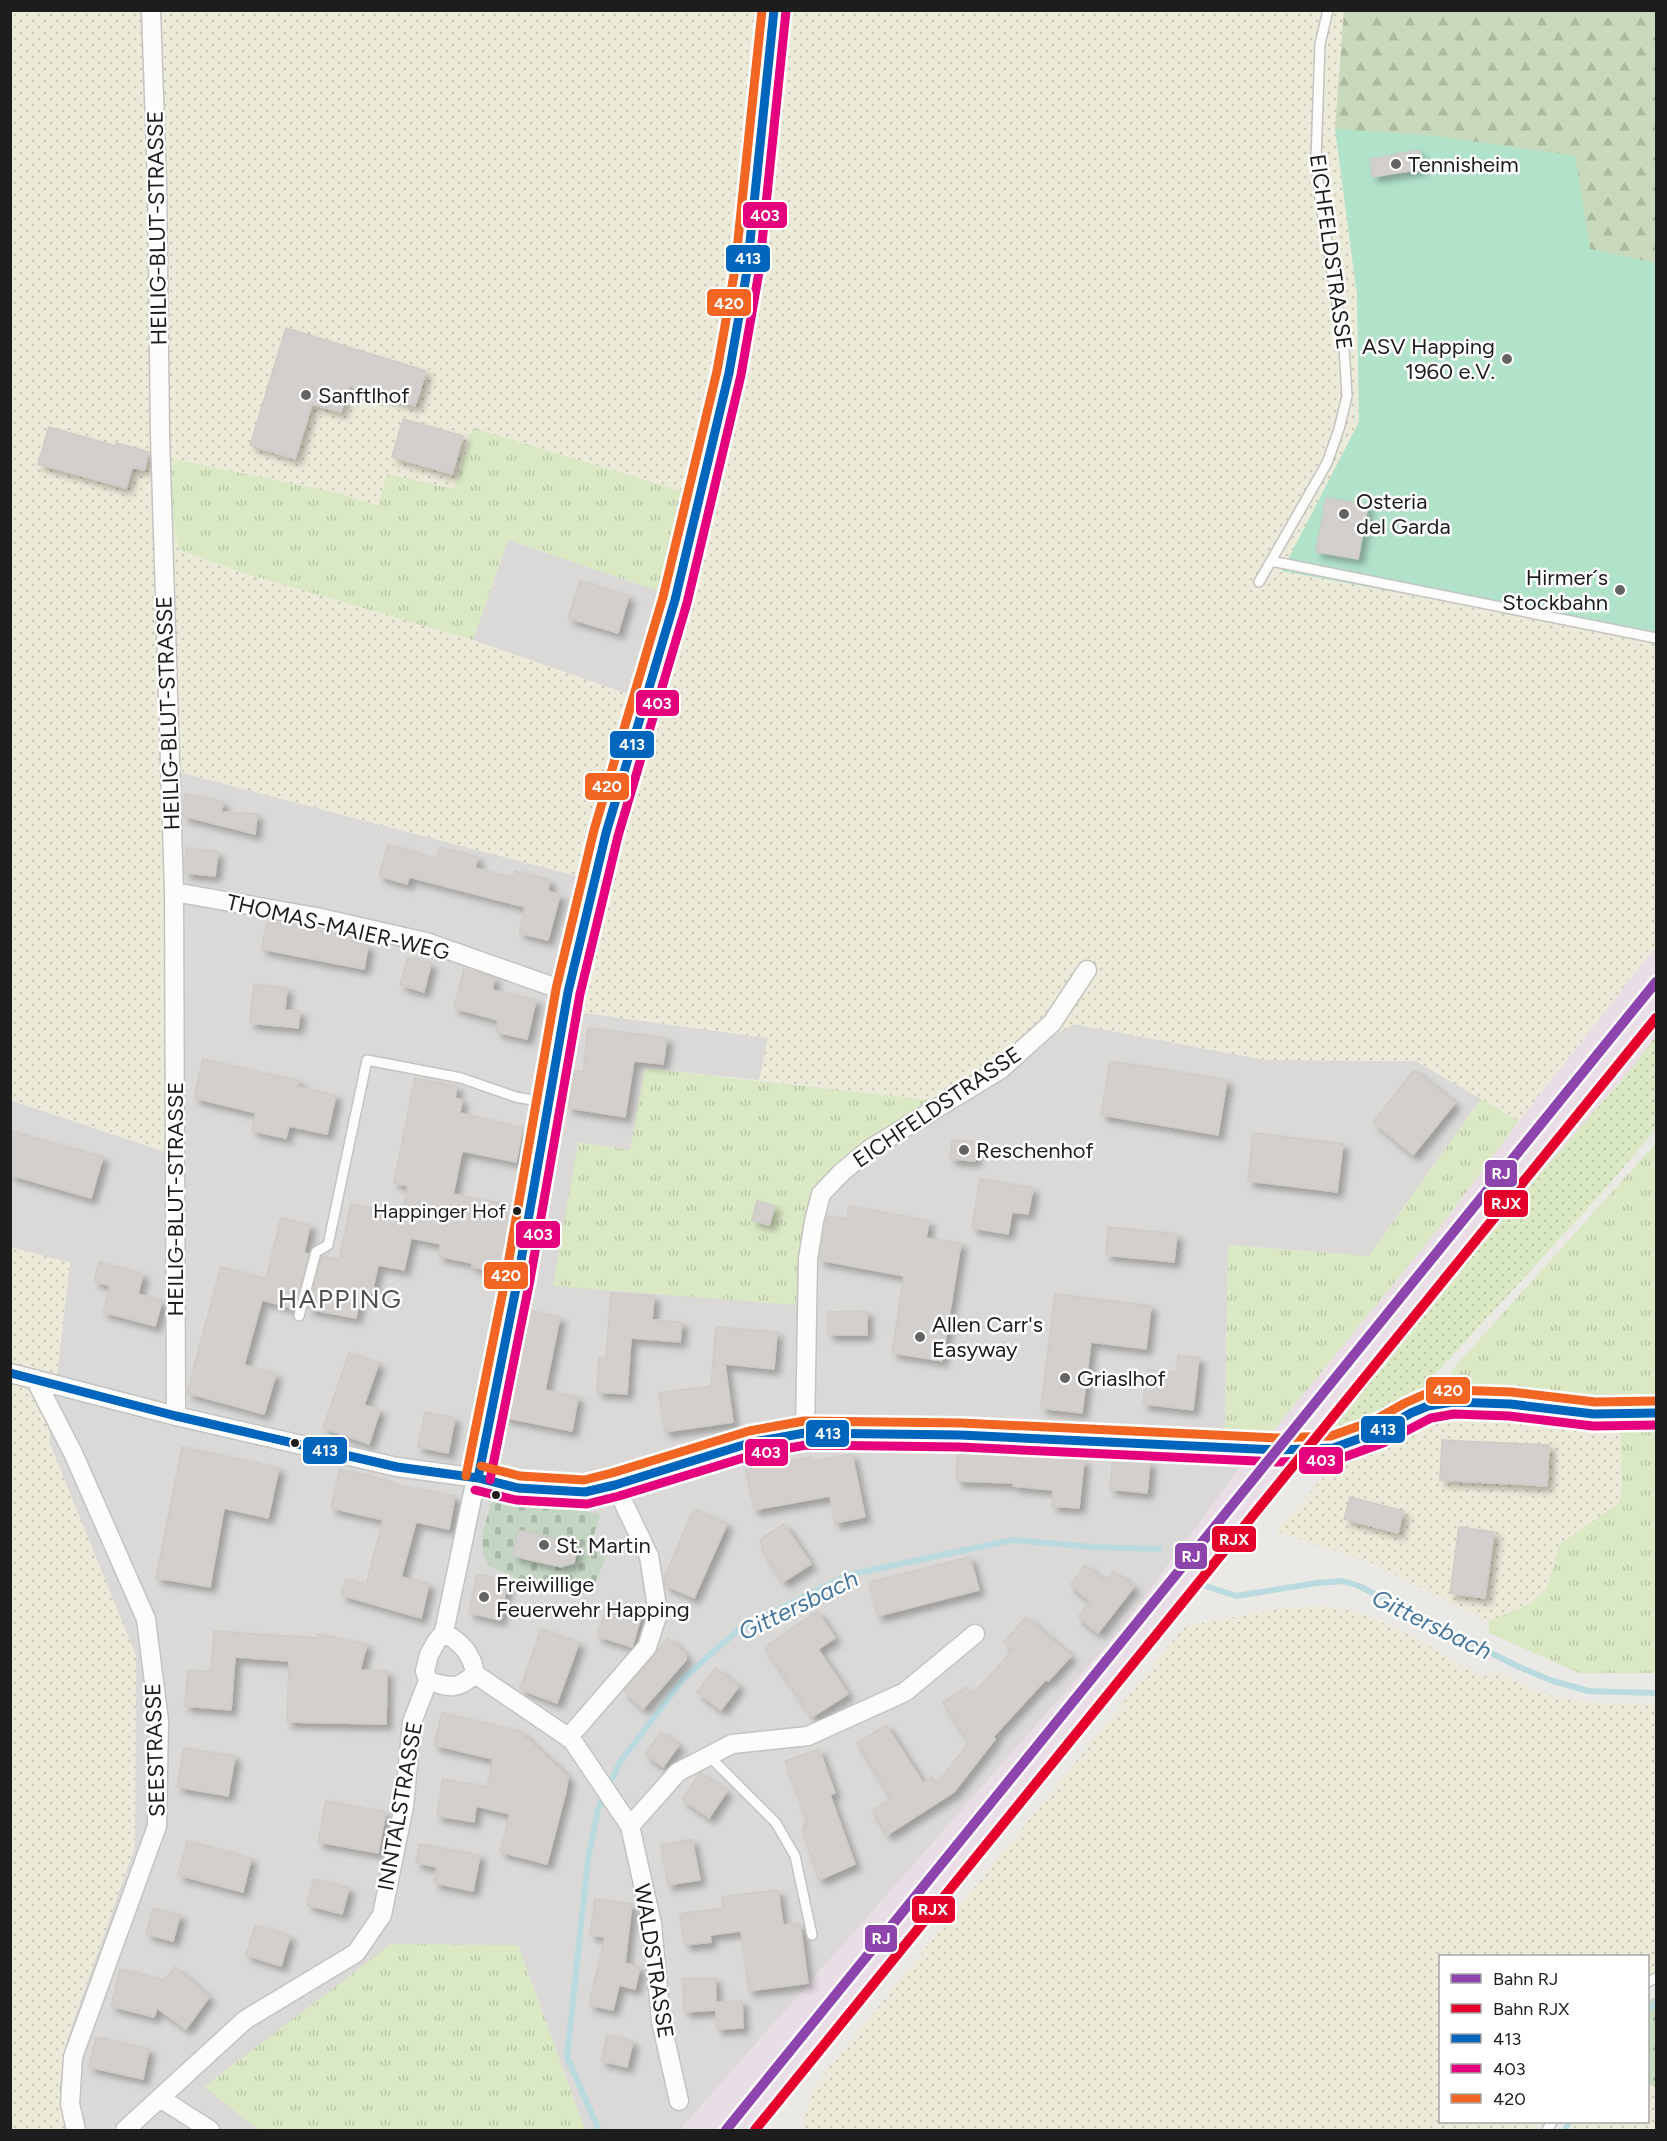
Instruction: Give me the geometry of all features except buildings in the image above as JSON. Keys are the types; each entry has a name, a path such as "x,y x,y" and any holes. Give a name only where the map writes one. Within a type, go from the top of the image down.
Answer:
{"street":[{"name":"HEILIG-BLUT-STRASSE","path":"151,10 157,182 160,435 174,892 176,1416"},
{"name":"INNTALSTRASSE","path":"125,2130 245,2020 356,1953 382,1915 404,1806 412,1722 428,1681 425,1671 429,1655 444,1632 478,1478 518,1278 568,992 606,833 675,600 729,373 747,271 774,10"},
{"name":"THOMAS-MAIER-WEG","path":"174,892 316,917 426,942 568,992"},
{"name":"EICHFELDSTRASSE","path":"805,1433 808,1259 821,1194 842,1172 870,1149 1001,1069 1052,1023 1087,970"},
{"path":"10,1373 176,1416 397,1467 478,1478 518,1488 585,1492 615,1485 753,1442 805,1433 960,1435 1266,1449 1320,1449 1334,1448 1352,1442 1428,1406 1454,1402 1510,1404 1593,1414 1656,1413"},
{"name":"SEESTRASSE","path":"35,1378 73,1453 146,1619 159,1720 157,1826 73,2057 70,2104 76,2130"},
{"path":"568,1738 646,1647 658,1613 649,1556 615,1485"},
{"path":"428,1681 456,1688 475,1674 468,1650 444,1632"},
{"path":"630,1826 678,1772 732,1744 808,1736 905,1692 975,1634"},
{"name":"WALDSTRASSE","path":"475,1674 572,1740 630,1826 652,1924 661,2021 679,2101"},
{"path":"160,2098 210,2130"}],"lane":[{"name":"EICHFELDSTRASSE","path":"1259,582 1327,463 1340,429 1347,396 1344,347 1318,193 1316,159 1320,44 1328,10"},
{"path":"1271,561 1656,638"},
{"path":"299,1316 316,1252 328,1245 367,1060 461,1078 516,1097 548,1103"},
{"path":"709,1756 776,1823 795,1856 812,1935"}],"shaded area":[{"path":"508,540 659,591 628,695 473,640"},
{"path":"178,772 589,879 569,1011 769,1038 759,1080 645,1068 815,1194 938,1101 1073,1024 1266,1060 1416,1061 1481,1099 1369,1256 1228,1245 1225,1433 1269,1436 1242,1465 1121,1629 680,2130 585,2130 518,1945 205,2087 259,2130 65,2130 59,2089 68,2037 135,1846 136,1656 49,1442 70,1263 11,1247 10,1100 169,1153"},
{"path":"1656,946 1656,1036 1632,1068 1308,1440 1295,1474 802,2080 760,2130 680,2130 1121,1629 1242,1465 1269,1436 1444,1222 1519,1121"}],"green space":[{"path":"11,11 1344,11 1335,129 1357,295 1359,422 1283,571 1656,640 1656,946 1519,1121 1416,1061 1266,1060 1074,1024 938,1101 759,1080 768,1038 569,1011 589,879 179,772 169,1153 11,1100","holes":["473,429 688,493 628,694 473,640 247,574 179,550 170,511 174,459 343,494 378,507 387,474 454,489"]},
{"path":"1344,11 1656,11 1656,263 1589,249 1335,129"},
{"name":"ASV Happing 1960 e.V.","path":"1335,129 1437,136 1575,156 1590,249 1656,263 1656,640 1282,571 1359,422 1357,295"},
{"path":"473,428 688,493 659,591 508,540 473,640 247,574 179,550 170,511 173,459 343,494 378,506 387,474 454,489"},
{"path":"1656,1036 1656,1129 1600,1195 1405,1407 1370,1425 1346,1434 1321,1440 1308,1440 1632,1068"},
{"path":"645,1068 938,1101 815,1194 795,1305 553,1286 578,1142 630,1150"},
{"path":"1481,1099 1519,1121 1444,1222 1269,1436 1225,1433 1228,1245 1369,1256"},
{"path":"1656,1143 1656,1408 1551,1403 1458,1393 1453,1390 1450,1381 1452,1370"},
{"path":"10,1247 70,1263 49,1442 136,1656 135,1846 68,2037 59,2089 65,2130 11,2130"},
{"path":"1473,1407 1620,1422 1622,1493 1619,1503 1560,1544 1547,1588 1530,1604 1489,1621 1367,1561 1276,1531 1337,1462 1372,1447 1418,1420 1448,1410"},
{"path":"1620,1422 1656,1422 1656,1673 1579,1673 1489,1633 1489,1621 1530,1604 1547,1588 1560,1544 1619,1503 1622,1493"},
{"path":"509,1496 534,1497 600,1515 593,1537 611,1545 593,1588 585,1594 521,1580 489,1566 483,1554 482,1536 491,1503"},
{"path":"1327,1606 1360,1613 1409,1634 1482,1678 1496,1671 1536,1692 1579,1702 1656,1705 1656,1971 1649,1975 1649,1955 1439,1955 1439,2123 1539,2123 1535,2130 802,2130 814,2087 1185,1626 1282,1608"},
{"path":"391,1944 518,1945 585,2130 259,2130 204,2087"},
{"path":"1656,1997 1656,2088 1649,2084 1649,2000"},
{"path":"1649,2084 1656,2088 1656,2130 1570,2130 1574,2123 1649,2123"}],"waterway":[{"name":"Gittersbach","path":"599,2130 567,2057 588,1859 598,1809 620,1762 684,1678 738,1630 848,1575 1012,1540 1093,1547 1159,1549"},
{"name":"Gittersbach","path":"1206,1586 1236,1596 1343,1581 1359,1586 1517,1666 1553,1681 1589,1691 1656,1693"},
{"path":"1649,2009 1656,2003"},
{"path":"1565,2130 1568,2123"}],"rail line":[{"name":"RJ","path":"726,2130 1656,982"},
{"name":"RJX","path":"755,2130 1656,1018"}],"transit line":[{"name":"420","path":"466,1476 506,1276 556,989 594,830 663,597 717,371 735,269 762,10"},
{"name":"413","path":"478,1478 518,1278 568,992 606,833 675,600 729,373 747,271 774,10"},
{"name":"403","path":"490,1480 530,1280 580,994 618,836 687,603 741,375 759,272 786,11"},
{"name":"413","path":"10,1373 176,1416 397,1467 478,1478 518,1488 585,1492 615,1485 753,1442 805,1433 960,1435 1277,1450 1333,1448 1378,1432 1428,1406 1453,1402 1510,1404 1594,1414 1656,1413"},
{"name":"420","path":"481,1466 520,1476 584,1480 749,1431 804,1421 961,1423 1277,1438 1331,1436 1373,1421 1423,1395 1452,1390 1511,1392 1595,1402 1656,1401"},
{"name":"403","path":"475,1490 516,1500 587,1504 756,1454 806,1445 960,1447 1277,1462 1336,1460 1383,1443 1431,1418 1454,1414 1509,1416 1593,1426 1656,1425"}],"place":[{"name":"Tennisheim","path":"1396,164"},
{"name":"ASV Happing 1960 e.V.","path":"1507,359"},
{"name":"Sanftlhof","path":"306,395"},
{"name":"Osteria del Garda","path":"1344,514"},
{"name":"Hirmer´s Stockbahn","path":"1620,590"},
{"name":"Reschenhof","path":"964,1150"},
{"name":"Happinger Hof","path":"517,1211"},
{"name":"Allen Carr's Easyway","path":"920,1337"},
{"name":"Griaslhof","path":"1065,1378"},
{"name":"St. Martin","path":"544,1545"},
{"name":"Freiwillige Feuerwehr Happing","path":"484,1597"}],"district":[{"name":"HAPPING","path":"340,1299"}]}
